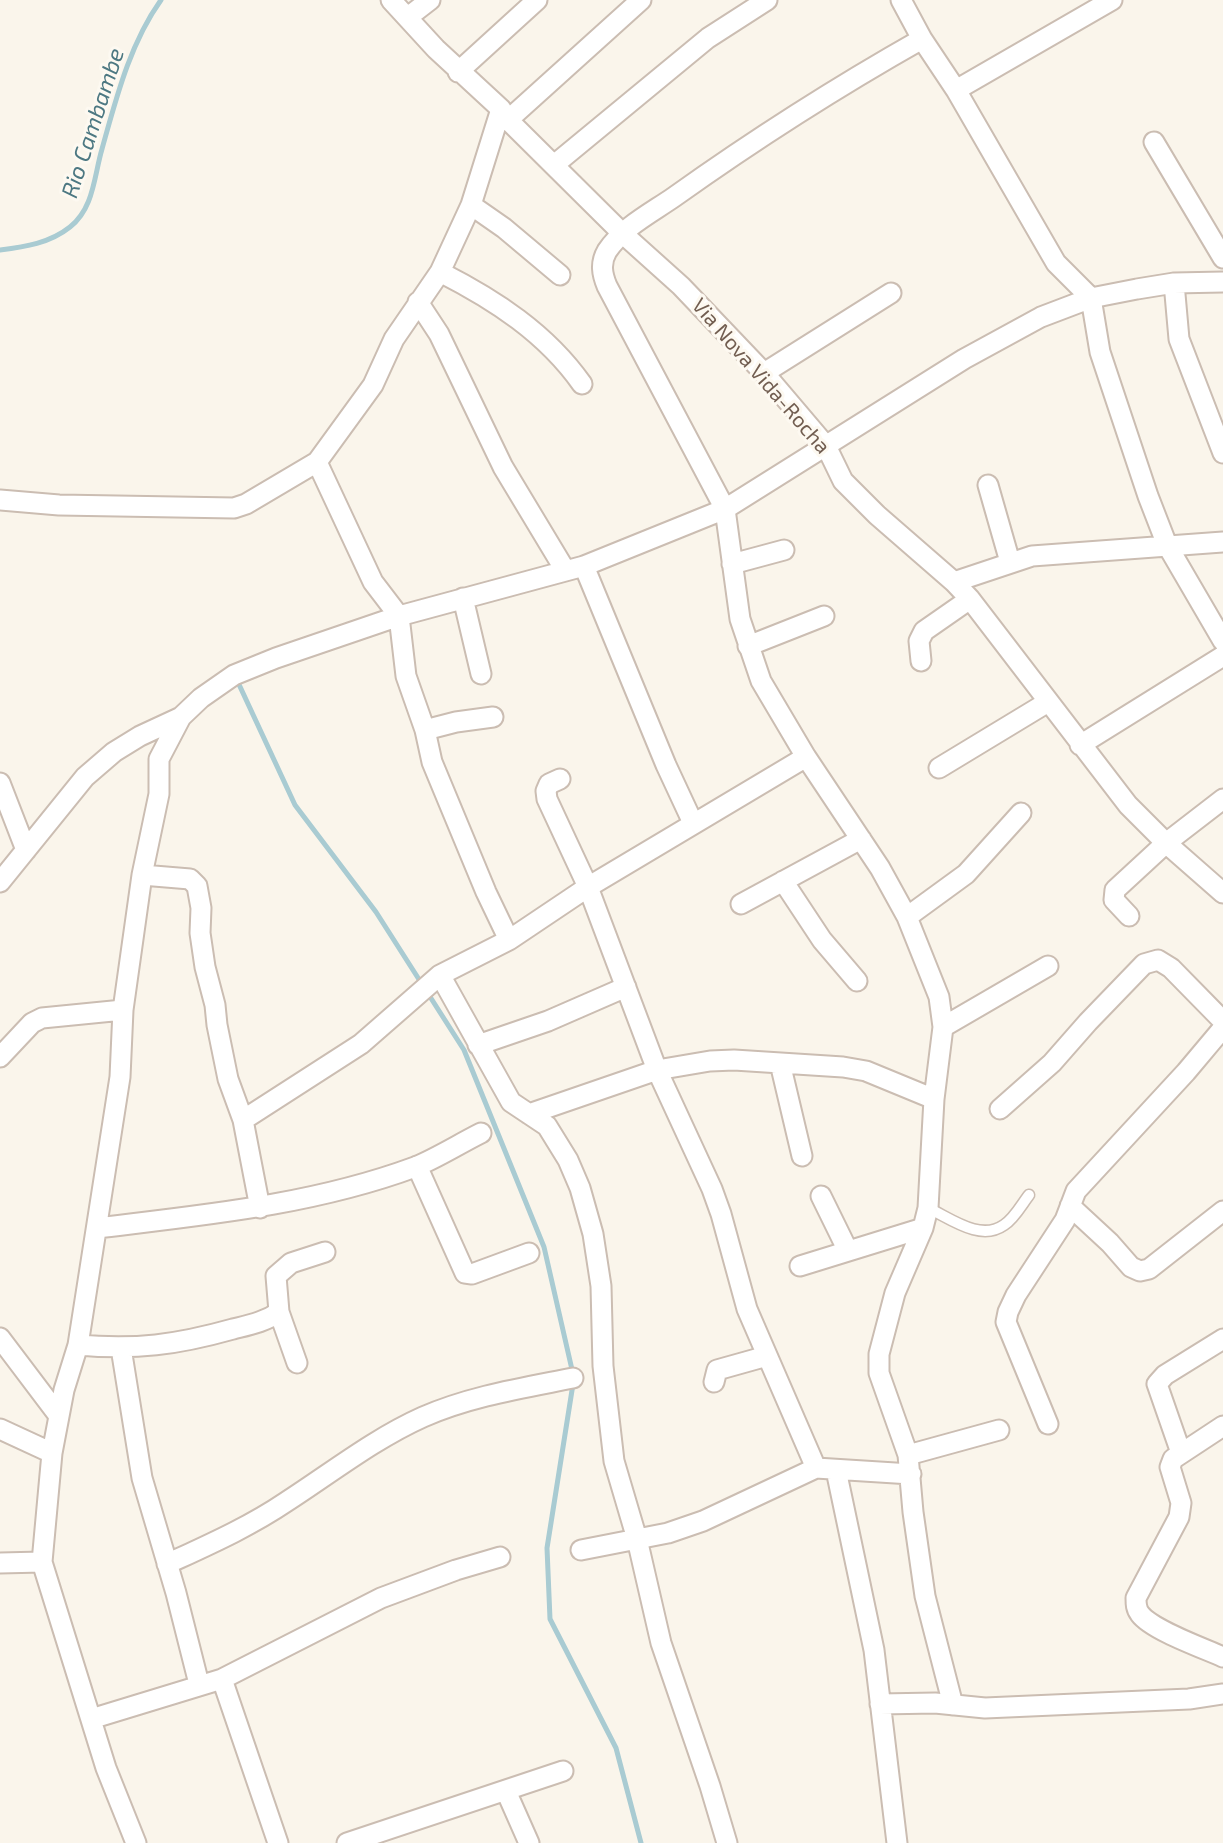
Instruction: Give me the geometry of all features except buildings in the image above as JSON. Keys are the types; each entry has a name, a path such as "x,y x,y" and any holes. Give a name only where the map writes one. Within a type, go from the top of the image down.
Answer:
{"street":[{"name":"Via Nova Vida-Rocha","path":"391,0 458,72 504,114 622,233 681,286 764,373 826,446 843,481 970,599 1128,805 1223,893"},
{"path":"408,17 430,0"},
{"path":"458,72 537,0"},
{"path":"0,500 59,505 234,508 246,504 317,462 373,385 394,339 440,272 471,205 504,114 641,0"},
{"path":"554,165 708,38 767,0"},
{"path":"901,0 1056,263 1091,298 1100,352 1148,496 1167,545 1223,641"},
{"path":"956,90 1089,6 1112,0"},
{"path":"922,39 847,82 622,233 607,252 602,263 602,273 725,509 740,619 761,681 806,757 880,868 907,917 939,997 943,1027 934,1099 928,1208 923,1228 895,1293 879,1354 879,1373 910,1465 913,1512 925,1596 953,1705"},
{"path":"1154,142 1223,258"},
{"path":"471,205 504,228 560,275"},
{"path":"440,272 493,301 543,339 582,384"},
{"path":"0,882 85,777 114,752 140,736 181,717 201,698 234,675 399,616 575,568 725,509 964,359 1041,317 1091,298 1174,284 1223,282"},
{"path":"1174,284 1179,339 1223,452"},
{"path":"764,373 891,293"},
{"path":"418,302 439,334 503,467 575,568 693,823"},
{"path":"317,462 373,582 399,616 406,676 425,730 432,762 509,940"},
{"path":"988,485 1010,562"},
{"path":"954,582 1032,556 1223,542"},
{"path":"732,564 784,550"},
{"path":"463,598 481,674"},
{"path":"921,661 919,641 924,631 970,599"},
{"path":"748,646 824,616"},
{"path":"1080,745 1223,656"},
{"path":"939,768 1048,702"},
{"path":"136,1843 106,1768 42,1562 52,1454 78,1345 120,1077 122,1010 142,875 159,794 159,759 181,717"},
{"path":"425,730 493,717"},
{"path":"243,1121 361,1044 440,975 509,940 588,887 806,757"},
{"path":"560,779 549,784 547,799 588,887 657,1070 712,1189 743,1298 816,1468"},
{"path":"0,783 26,850"},
{"path":"1129,916 1114,900 1115,890 1166,843 1223,799"},
{"path":"907,917 966,874 1021,813"},
{"path":"741,904 861,839"},
{"path":"142,875 190,879 197,886 205,967 215,1005 228,1079 243,1121 260,1208"},
{"path":"783,881 822,940 857,981"},
{"path":"1000,1109 1052,1063 1144,964 1158,960 1171,968 1223,1021"},
{"path":"943,1027 1048,966"},
{"path":"440,975 511,1102 547,1126 568,1160 580,1188 590,1222 601,1286 603,1366 614,1461 637,1539 662,1643 727,1843"},
{"path":"478,1045 548,1021 626,987"},
{"path":"0,1057 32,1023 42,1018 122,1010"},
{"path":"1048,1424 1006,1322 1008,1312 1016,1295 1065,1220 1076,1191 1223,1028"},
{"path":"529,1114 657,1070 709,1061 734,1060 843,1066 866,1071 934,1099"},
{"path":"780,1063 802,1156"},
{"path":"97,1228 260,1208 330,1193 417,1166 481,1133"},
{"path":"417,1166 465,1273 472,1274 529,1253"},
{"path":"821,1196 848,1251"},
{"path":"1070,1206 1110,1242 1131,1267 1140,1271 1149,1269 1223,1211"},
{"path":"800,1266 923,1228"},
{"path":"297,1363 279,1312 276,1276 291,1263 324,1252"},
{"path":"78,1345 121,1348 197,1340 268,1319 279,1312"},
{"path":"0,1338 59,1416"},
{"path":"1181,1453 1157,1384 1165,1375 1223,1339"},
{"path":"121,1348 142,1478 200,1684"},
{"path":"714,1382 717,1370 767,1356"},
{"path":"167,1564 286,1503 349,1459 424,1417 489,1394 573,1378"},
{"path":"1223,1426 1173,1459 1170,1467 1181,1503 1179,1517 1139,1590 1136,1607 1154,1626 1223,1657"},
{"path":"0,1429 52,1454"},
{"path":"581,1550 668,1533 704,1521 816,1468 836,1470 910,1465 999,1430"},
{"path":"836,1470 874,1650 897,1843"},
{"path":"91,1719 222,1679 382,1598 456,1570 500,1558"},
{"path":"0,1563 42,1562"},
{"path":"222,1679 278,1843"},
{"path":"880,1704 985,1708 1189,1699 1223,1694"},
{"path":"347,1843 563,1771"},
{"path":"506,1791 529,1843"}],"lane":[{"path":"928,1208 979,1232 989,1232 1005,1225 1029,1195"}],"waterway":[{"name":"Rio Cambambe","path":"0,250 46,241 70,227 84,211 125,72 141,34 161,0"},
{"path":"236,678 295,805 376,912 464,1050 544,1247 573,1374"},
{"path":"573,1384 547,1548 550,1619 616,1748 641,1843"}]}
